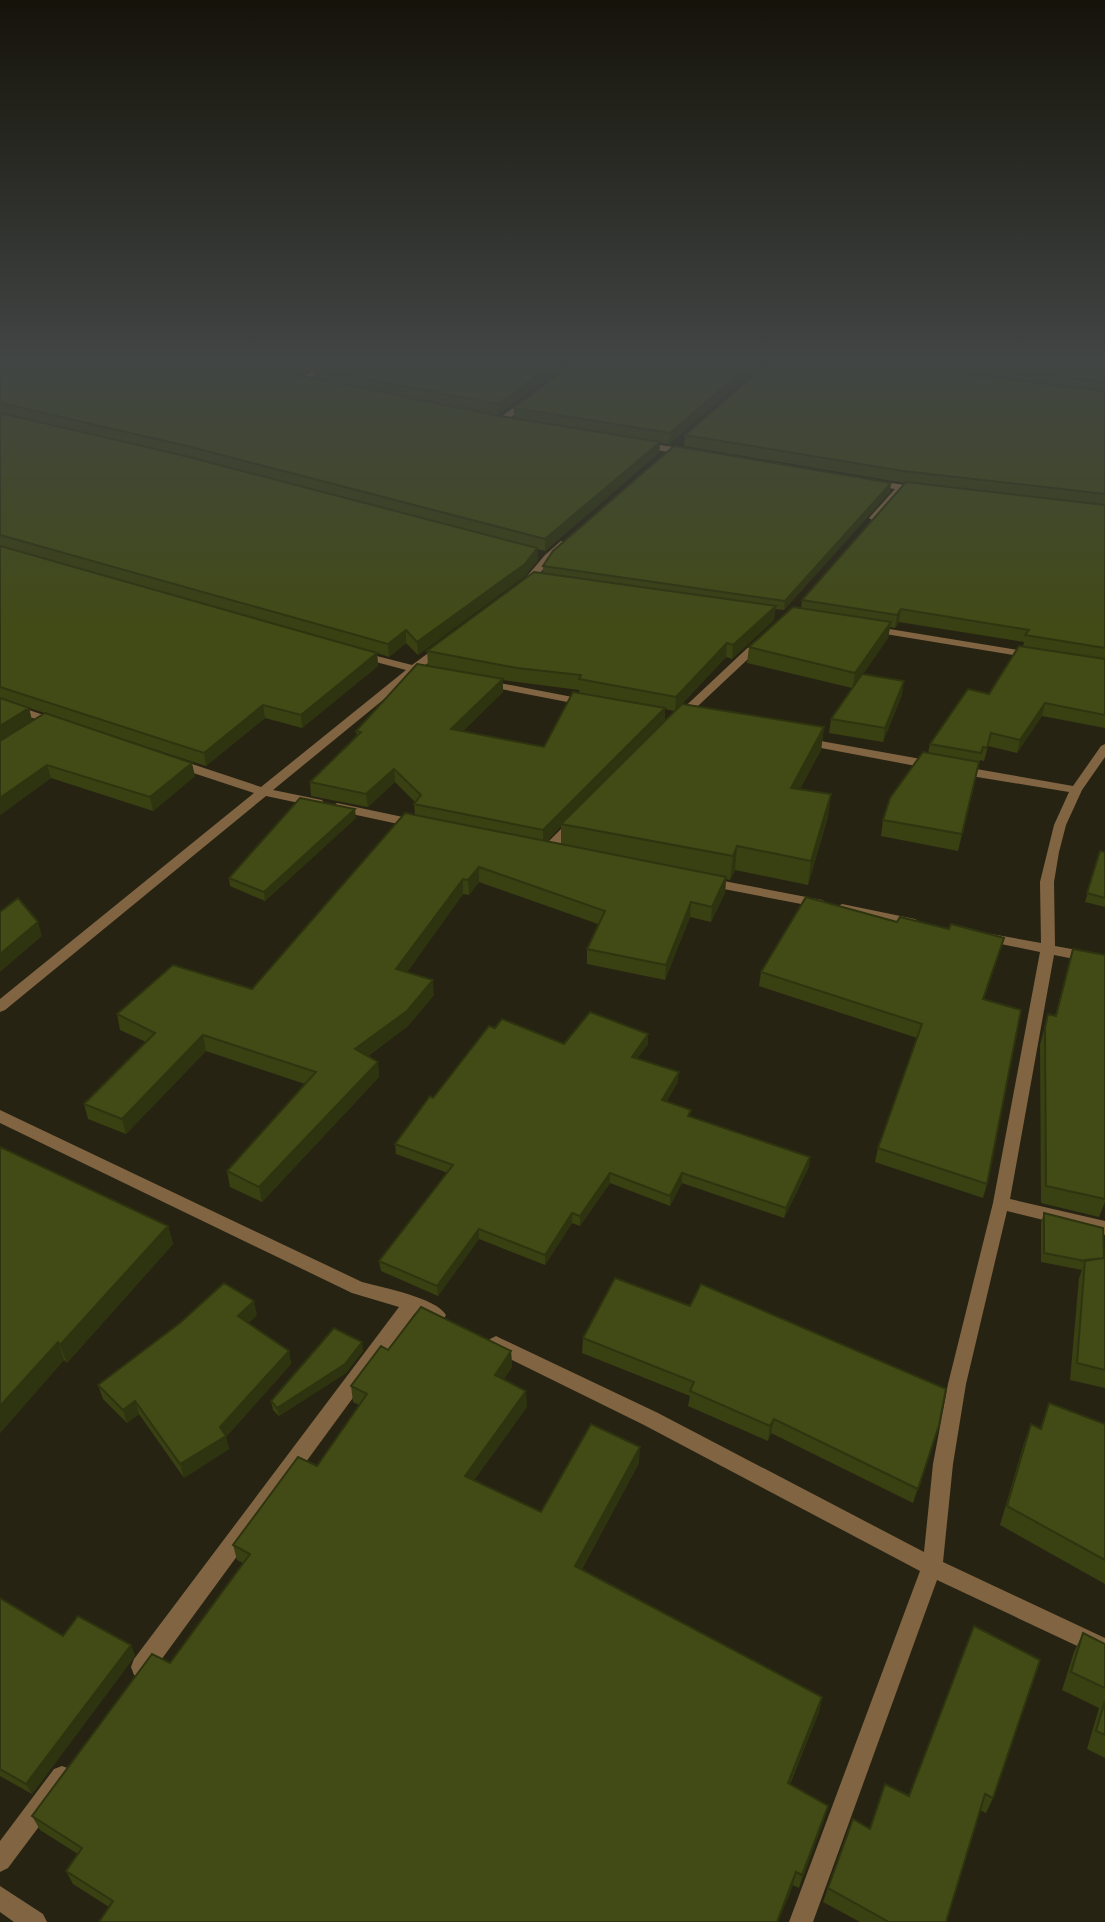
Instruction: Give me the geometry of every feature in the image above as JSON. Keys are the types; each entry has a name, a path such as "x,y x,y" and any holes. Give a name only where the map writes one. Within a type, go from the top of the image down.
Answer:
{"street":[{"path":"662,459 669,453"},
{"path":"690,453 699,454"},
{"path":"861,481 933,491"},
{"path":"866,527 901,488"},
{"path":"520,588 531,580 548,557 569,539"},
{"path":"535,554 548,557"},
{"path":"531,580 544,582"},
{"path":"857,627 1050,658"},
{"path":"676,720 768,635"},
{"path":"0,1007 410,669 454,637"},
{"path":"344,651 436,674"},
{"path":"476,682 596,705"},
{"path":"0,703 71,727"},
{"path":"34,727 46,719"},
{"path":"665,723 676,720 690,722"},
{"path":"796,741 1076,790"},
{"path":"800,1922 932,1567 943,1464 957,1384 1001,1203 1048,948 1047,881 1060,825 1076,790 1105,748"},
{"path":"161,758 263,792 425,825"},
{"path":"547,850 584,813"},
{"path":"695,880 926,925"},
{"path":"966,933 1105,960"},
{"path":"0,1116 358,1288 412,1303 450,1321"},
{"path":"1001,1203 1105,1228"},
{"path":"132,1682 412,1303"},
{"path":"475,1333 651,1419 932,1567 1105,1649"},
{"path":"0,1860 74,1760"},
{"path":"0,1898 35,1922"}],"building":[{"path":"0,453 171,453 537,548 525,564 417,642 406,630 388,644 0,535"},
{"path":"213,453 647,453 545,539"},
{"path":"666,453 713,453 891,483 785,601 543,566 553,551"},
{"path":"792,453 1105,453 1105,494 903,471"},
{"path":"906,482 1105,505 1105,648 1025,635 1029,630 901,609 897,615 802,600"},
{"path":"0,546 377,653 301,715 263,705 204,753 0,687"},
{"path":"534,572 776,606 733,645 727,643 676,697 579,679 581,675 517,668 427,651"},
{"path":"793,607 891,622 855,673 749,647"},
{"path":"1019,646 1105,659 1105,715 1045,703 1020,740 991,733 987,748 983,747 981,753 930,744 968,689 989,694"},
{"path":"417,664 503,679 451,729 544,747 573,692 665,708 543,830 414,804 421,795 394,769 366,794 310,782 361,732 356,731"},
{"path":"862,674 904,681 885,728 831,719"},
{"path":"0,698 29,708 0,726"},
{"path":"682,704 824,727 791,788 831,794 811,861 737,846 733,856 561,824"},
{"path":"45,713 192,763 150,797 47,765 0,798 0,741"},
{"path":"923,752 979,762 962,834 883,820 890,798"},
{"path":"300,798 355,809 264,892 229,878"},
{"path":"405,813 726,877 712,907 691,902 666,965 587,949 605,911 479,867 468,880 463,879 396,969 433,980 407,1011 355,1049 378,1062 259,1187 227,1171 316,1072 203,1035 122,1119 84,1104 155,1033 117,1014 173,965 252,989"},
{"path":"1100,851 1105,852 1105,898 1087,893"},
{"path":"806,897 897,922 900,917 949,929 951,924 1004,938 983,999 1021,1010 987,1184 878,1148 922,1024 761,972"},
{"path":"18,898 38,922 0,954 0,912"},
{"path":"1073,949 1105,955 1105,1199 1046,1186 1045,1028 1048,1014 1056,1016"},
{"path":"590,1012 648,1034 632,1057 679,1072 662,1100 691,1110 688,1116 810,1157 786,1208 682,1173 670,1196 610,1173 580,1216 572,1213 545,1255 479,1229 437,1286 379,1261 453,1165 395,1144 430,1096 433,1098 489,1026 495,1028 502,1019 564,1044"},
{"path":"0,1147 168,1226 60,1345 58,1342 0,1406"},
{"path":"1044,1213 1103,1228 1104,1258 1085,1261 1044,1253"},
{"path":"1105,1258 1105,1370 1077,1363 1085,1260"},
{"path":"615,1278 690,1306 701,1284 946,1389 939,1425 918,1489 774,1419 770,1426 690,1391 694,1382 583,1338"},
{"path":"224,1283 254,1301 238,1316 289,1351 220,1427 226,1436 180,1464 135,1401 123,1410 98,1385 180,1323"},
{"path":"421,1307 511,1351 495,1375 526,1391 465,1476 541,1512 591,1424 640,1447 575,1566 822,1697 788,1783 828,1806 802,1875 796,1872 777,1922 99,1922 113,1901 66,1871 82,1848 32,1816 152,1654 170,1663 250,1554 233,1545 298,1457 317,1466 367,1394 351,1386 381,1346 388,1350"},
{"path":"334,1328 362,1342 345,1364 277,1408 271,1401"},
{"path":"1049,1403 1105,1424 1105,1560 1007,1506 1031,1424 1041,1429"},
{"path":"0,1598 63,1636 78,1616 131,1645 26,1784 0,1769"},
{"path":"974,1626 1040,1660 993,1798 985,1794 946,1922 889,1922 828,1888 853,1819 870,1829 885,1784 909,1796"},
{"path":"1083,1633 1105,1644 1105,1688 1071,1672"},
{"path":"1105,1701 1105,1735 1096,1731"}]}
